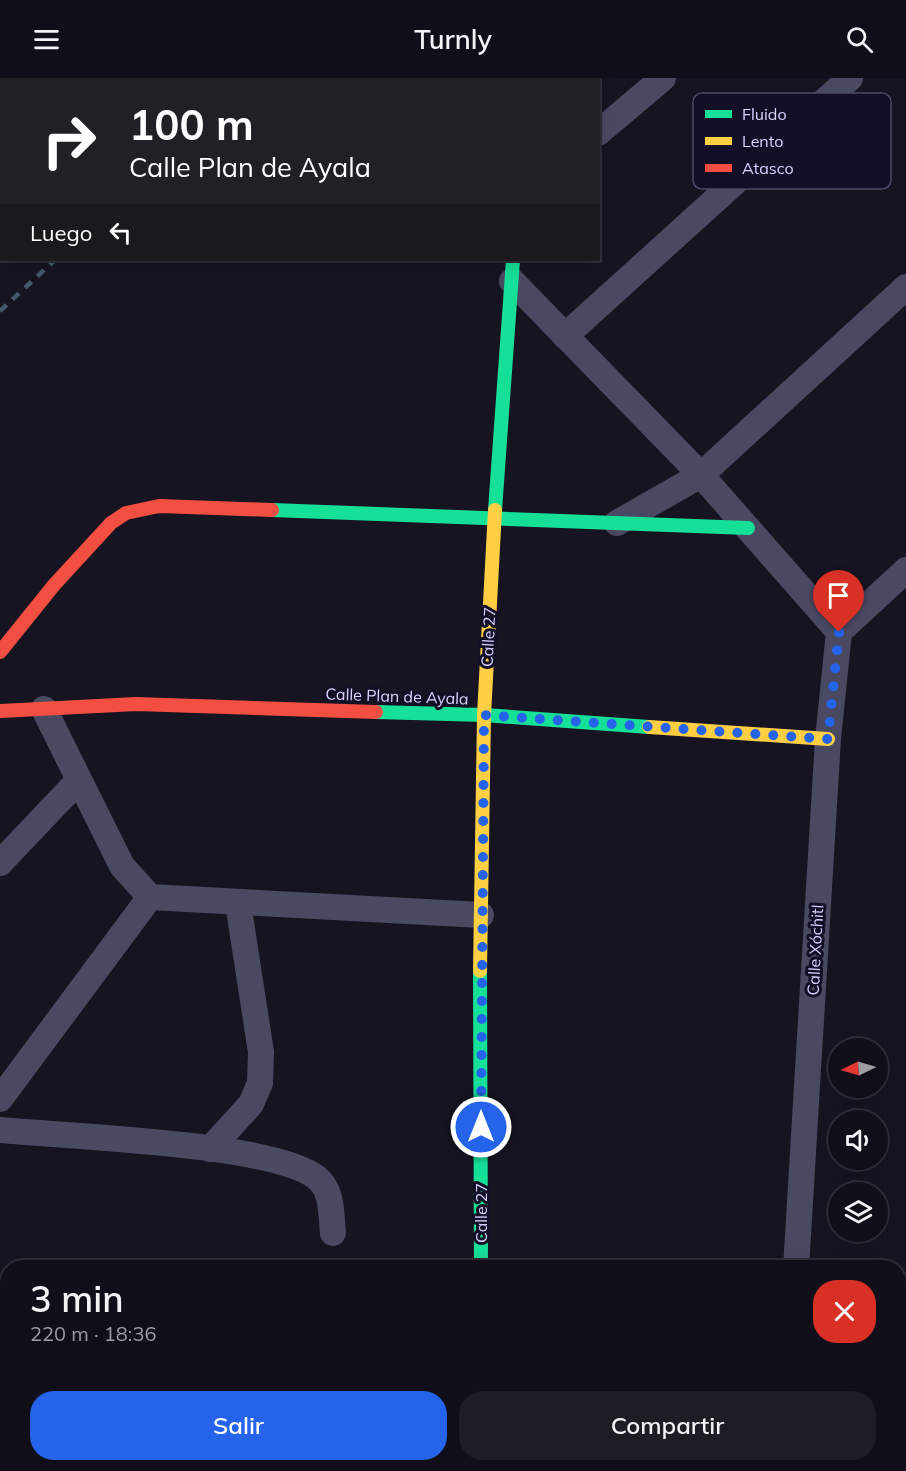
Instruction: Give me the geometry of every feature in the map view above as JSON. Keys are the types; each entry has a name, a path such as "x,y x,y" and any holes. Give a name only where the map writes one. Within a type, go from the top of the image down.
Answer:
{"street":[{"path":"600,131 663,78"},
{"path":"833,93 850,78"},
{"path":"565,336 727,189"},
{"path":"512,270 565,336 701,475 839,632 906,570"},
{"name":"Calle 27","path":"481,1260 481,915 484,715 494,518 512,270"},
{"path":"617,523 701,475 906,287"},
{"path":"0,652 54,585 111,523 126,513 142,508 159,506 748,528"},
{"name":"Calle Xóchitl","path":"796,1260 828,739 839,632"},
{"name":"Calle Plan de Ayala","path":"0,711 136,704 484,715 828,739"},
{"path":"44,709 122,866 150,897 481,915"},
{"path":"0,863 78,781"},
{"path":"0,1099 150,897"},
{"path":"210,1149 251,1104 260,1083 261,1052 238,903"},
{"path":"0,1130 210,1149 269,1159 298,1167 318,1178 329,1195 333,1233"}],"railway":[{"path":"0,311 54,261"}],"traffic: fast":[{"path":"495,510 513,261"},
{"path":"272,510 748,528"},
{"path":"376,712 484,715 649,727"},
{"path":"480,971 481,1260"}],"traffic: slow":[{"path":"480,971 484,715 495,510"},
{"path":"649,727 828,739"}],"traffic: jam":[{"path":"0,652 54,585 111,523 126,513 159,506 272,510"},
{"path":"0,711 136,704 376,712"}],"route":[{"path":"481,1127 484,715 828,739 839,632"}]}
